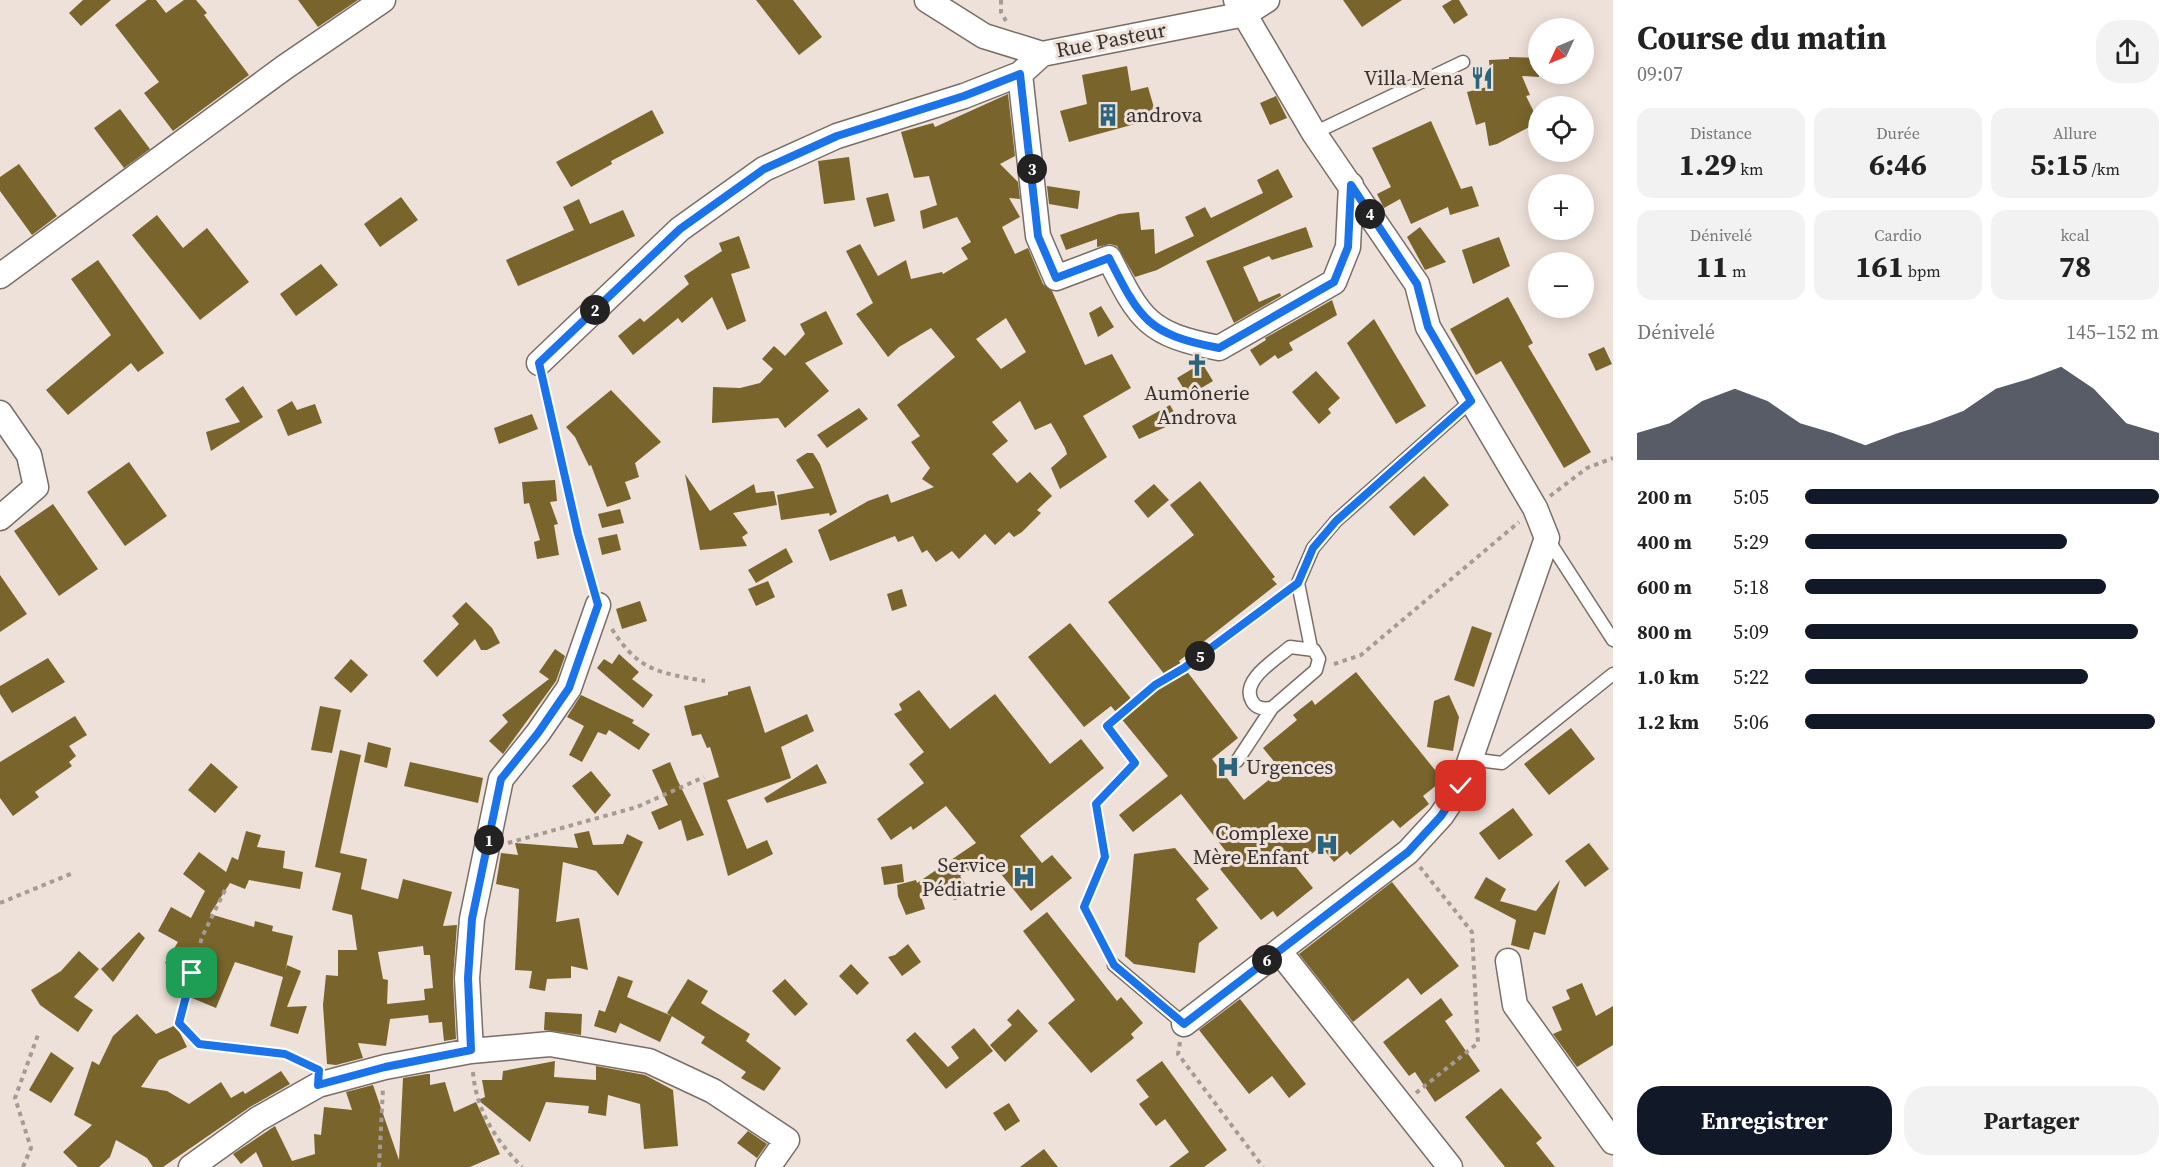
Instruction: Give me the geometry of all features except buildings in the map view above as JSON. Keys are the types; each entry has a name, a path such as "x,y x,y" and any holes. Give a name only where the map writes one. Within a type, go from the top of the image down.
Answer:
{"street":[{"path":"0,276 285,68 383,0"},
{"name":"Rue Pasteur","path":"927,0 984,36 1042,54 1267,0"},
{"path":"1184,1024 1408,852 1441,816 1461,786 1547,538 1535,508 1428,327 1417,284 1314,133 1240,7"},
{"path":"539,363 680,229 764,169 837,136 964,96 1020,74 1042,54"},
{"path":"1020,74 1038,236 1056,278 1109,258 1132,303 1154,326 1179,340 1219,348 1334,282 1348,247 1351,185"},
{"path":"0,413 28,455 36,487 0,518"},
{"path":"471,1050 468,978 472,919 501,779 538,733 569,688 598,605"},
{"path":"1279,951 1450,1167"},
{"path":"1508,961 1515,1005 1613,1142"},
{"path":"191,1167 258,1119 318,1085 385,1067 471,1050 550,1044 649,1061 713,1091 787,1140 768,1167"}],"lane":[{"path":"1314,133 1462,62"},
{"path":"1237,761 1272,708 1316,670 1319,659 1311,648 1298,583 1313,548 1336,521 1471,401"},
{"path":"1547,538 1613,640"},
{"path":"1272,708 1264,710 1250,699 1249,688 1255,678 1290,647 1311,648"},
{"path":"1470,759 1502,763 1613,674"},
{"path":"1114,965 1184,1024"}],"path":[{"path":"539,363 578,534 598,605 617,637 640,664 667,674 705,681"},
{"path":"1316,670 1361,655 1535,508 1587,468 1613,458"},
{"path":"1114,965 1084,907 1105,857 1096,804 1135,763 1107,726 1155,685 1184,668 1298,583"},
{"path":"488,850 637,807 704,777"},
{"path":"1401,1104 1478,1043 1472,932 1408,852"},
{"path":"0,903 73,873"},
{"path":"225,890 202,937 179,1023 199,1044 285,1054 319,1070 318,1085"},
{"path":"1184,1024 1178,1054 1263,1167"},
{"path":"23,1167 32,1148 15,1098 39,1032"},
{"path":"471,1050 480,1108 495,1135 522,1167"},
{"path":"379,1167 385,1067"}],"place":[{"name":"Villa Mena","path":"1482,78"},
{"name":"androva","path":"1108,115"},
{"name":"Aumônerie Androva","path":"1197,365"},
{"name":"Urgences","path":"1228,767"},
{"name":"Complexe Mère Enfant","path":"1327,845"},
{"name":"Service Pédiatrie","path":"1024,877"}],"route":[{"path":"192,973 179,1023 199,1044 285,1054 319,1070 318,1085 385,1067 471,1050 468,978 472,919 501,779 538,733 569,688 598,605 578,534 539,363 680,229 764,169 837,136 964,96 1020,74 1035,189 1038,236 1056,278 1109,258 1132,303 1154,326 1179,340 1219,348 1334,282 1348,247 1351,185 1417,284 1428,327 1471,401 1336,521 1313,548 1298,583 1184,668 1155,685 1107,726 1135,763 1096,804 1105,857 1084,907 1114,965 1184,1024 1408,852 1441,816 1461,786"}]}
